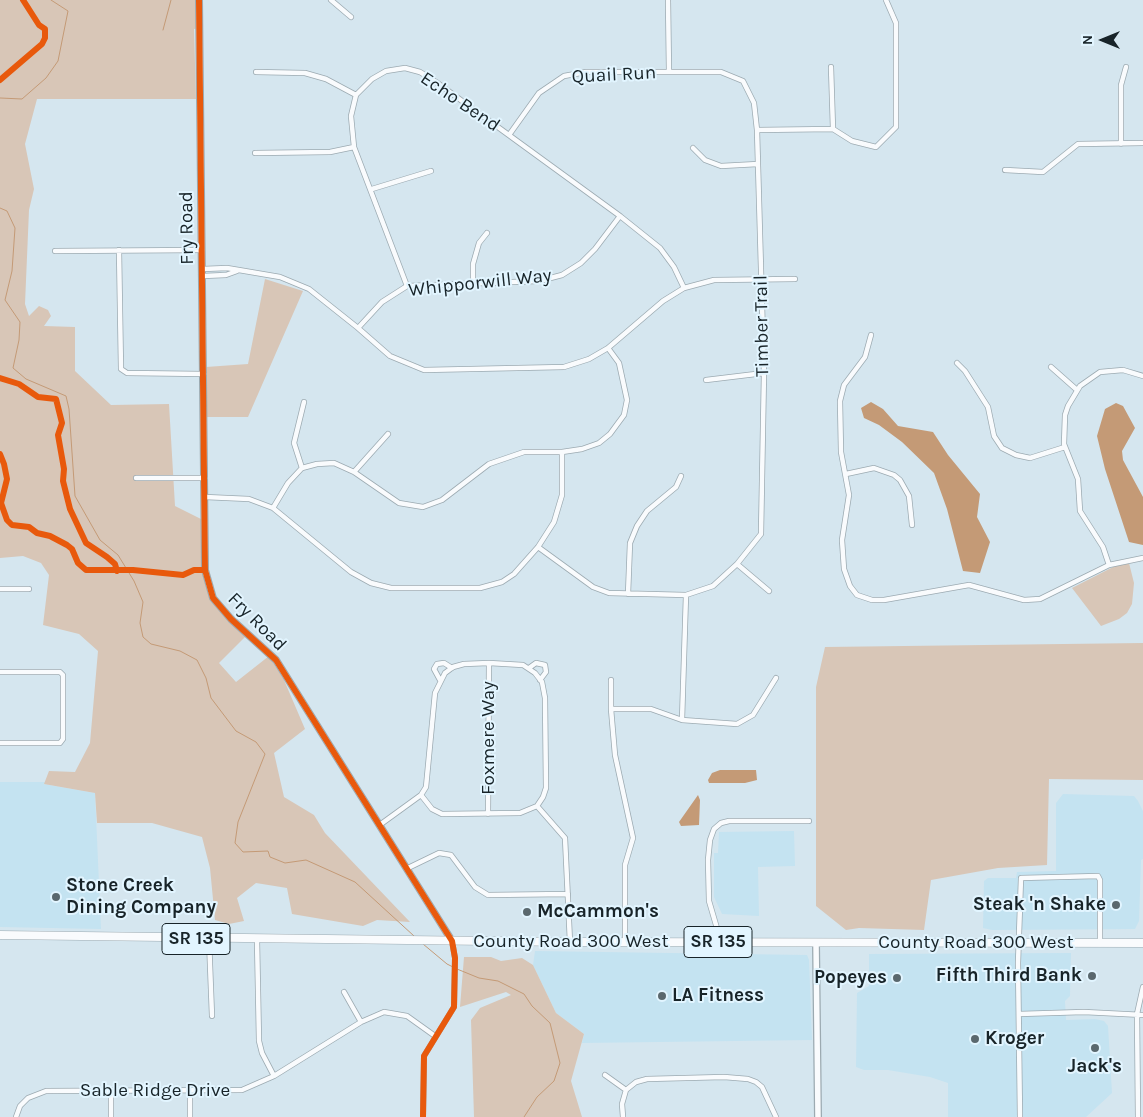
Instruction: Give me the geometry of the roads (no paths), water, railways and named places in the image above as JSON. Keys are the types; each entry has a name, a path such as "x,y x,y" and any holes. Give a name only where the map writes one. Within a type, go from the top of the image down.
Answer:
{"main road":[{"name":"County Road 300 West","path":"0,935 391,941 1143,943"}],"street":[{"name":"Fry Road","path":"199,0 205,478 204,570 214,598 231,619 276,660 381,824 452,941 455,958 455,990 452,1014 435,1036 423,1061 423,1117"},
{"path":"330,0 351,17"},
{"path":"668,0 669,72"},
{"path":"757,130 833,129 852,142 876,147 896,127 896,23 886,0"},
{"path":"831,67 833,129"},
{"path":"1121,144 1121,85 1126,67"},
{"name":"Echo Bend","path":"356,95 372,80 386,71 405,68 420,72 620,216 660,248 674,267 684,288"},
{"path":"256,72 305,73 326,80 356,95 351,116 354,147 372,189 407,286"},
{"name":"Quail Run","path":"508,135 538,93 564,76 586,72 721,72 743,81"},
{"name":"Timber Trail","path":"538,547 593,587 609,593 686,595 713,586 737,564 761,534 764,373 757,130 754,103 743,81"},
{"path":"1005,170 1043,172 1078,144 1143,144"},
{"path":"255,153 330,152 354,147"},
{"path":"694,148 705,160 721,166 758,164"},
{"path":"372,189 431,171"},
{"name":"Whipporwill Way","path":"358,328 382,302 407,286 538,281 562,275 581,263 595,249 620,216"},
{"path":"473,283 473,264 478,243 487,233"},
{"path":"119,250 122,369 127,373 204,374"},
{"path":"55,251 202,250"},
{"path":"203,269 227,268 280,277 309,290 390,356 424,370 564,367 589,360 608,348 663,301 684,288 714,280 795,279"},
{"path":"203,276 226,275 239,271"},
{"path":"871,335 865,358 844,385 841,392 840,442 849,495 842,540 844,569 854,592 864,599 884,600 969,585 1031,600 1047,597 1109,565 1143,558"},
{"path":"273,508 288,483 302,468 318,464 334,463 354,472 399,503 423,507 442,500 489,464 524,452 562,452 582,449 599,442 610,434 624,415 627,400 619,364 608,348"},
{"path":"957,363 965,370 988,407 994,436 1002,448 1016,455 1030,458 1065,448"},
{"path":"1051,367 1077,390"},
{"path":"1109,565 1103,547 1080,511 1078,479 1065,448 1065,415 1077,390 1090,377 1100,372 1123,370 1143,376"},
{"path":"706,380 764,373"},
{"path":"302,468 294,444 295,430 304,402"},
{"path":"354,472 388,434"},
{"path":"205,497 249,499 273,508 351,572 371,583 392,588 480,588 502,582 514,574 538,547 554,522 562,495 562,452"},
{"path":"846,474 874,468 900,480 909,496 912,525"},
{"path":"628,594 630,542 637,526 647,511 676,487 681,476"},
{"path":"136,478 205,478"},
{"path":"737,564 768,591"},
{"path":"0,589 29,589"},
{"path":"682,720 686,595"},
{"path":"529,668 536,662 545,665 546,672 540,680"},
{"path":"440,680 434,669 437,664 444,663 452,668"},
{"name":"Foxmere Way","path":"488,814 489,663"},
{"path":"381,824 420,795 427,781 435,693 445,673 452,668 464,664 513,663 529,668 535,673 540,680 545,698 546,783 543,797 537,806 520,813 438,813 429,807 420,795"},
{"path":"0,672 60,672 63,675 62,739 60,743 0,744"},
{"path":"611,709 650,709 682,720 737,724 753,715 776,678"},
{"path":"611,680 611,709 615,755 633,838 625,865 625,942"},
{"path":"537,806 565,838 570,942"},
{"path":"721,942 710,901 708,860 710,840 714,828 721,823 729,821 809,821"},
{"path":"408,868 440,853 451,855 475,887 488,895 568,894"},
{"path":"1020,1117 1019,943 1021,878 1095,876 1100,880 1100,944"},
{"path":"209,939 212,1016"},
{"path":"258,940 259,1041 264,1060 274,1076"},
{"path":"816,943 818,1117"},
{"path":"1138,1117 1137,1014 1143,987"},
{"path":"344,992 361,1022"},
{"path":"1019,1014 1084,1012 1143,1015"},
{"name":"Sable Ridge Drive","path":"16,1117 20,1106 28,1098 46,1092 242,1090 274,1076 361,1022 380,1013 398,1013 412,1019 435,1036"},
{"path":"605,1075 626,1090"},
{"path":"623,1117 622,1104 626,1090 636,1082 647,1078 724,1077 748,1079 762,1087 776,1117"},
{"path":"111,1090 111,1117"},
{"path":"190,1091 190,1117"}],"waterway":[{"path":"0,98 22,99 46,78 58,61 68,11 51,0"},
{"path":"163,30 171,0"},
{"path":"0,208 7,211 15,228 12,271 5,300 20,322 19,340 13,368 26,379 66,396 69,409 75,496 100,540 118,555 134,581 143,602 140,623 143,637 151,644 180,651 197,660 206,678 211,698 236,731 256,742 265,754 238,822 235,843 243,852 268,851 270,857 285,863 306,860 355,882 414,936"},
{"path":"423,944 453,967"},
{"path":"457,969 479,978 498,981 524,994 532,1006 550,1023 560,1063 554,1081 537,1097 524,1117"}],"place":[{"name":"Stone Creek Dining Company","path":"56,897"},
{"name":"Steak 'n Shake","path":"1116,905"},
{"name":"McCammon's","path":"527,912"},
{"name":"Fifth Third Bank","path":"1092,976"},
{"name":"Popeyes","path":"897,978"},
{"name":"LA Fitness","path":"662,996"},
{"name":"Kroger","path":"975,1039"},
{"name":"Jack's","path":"1095,1048"}]}
